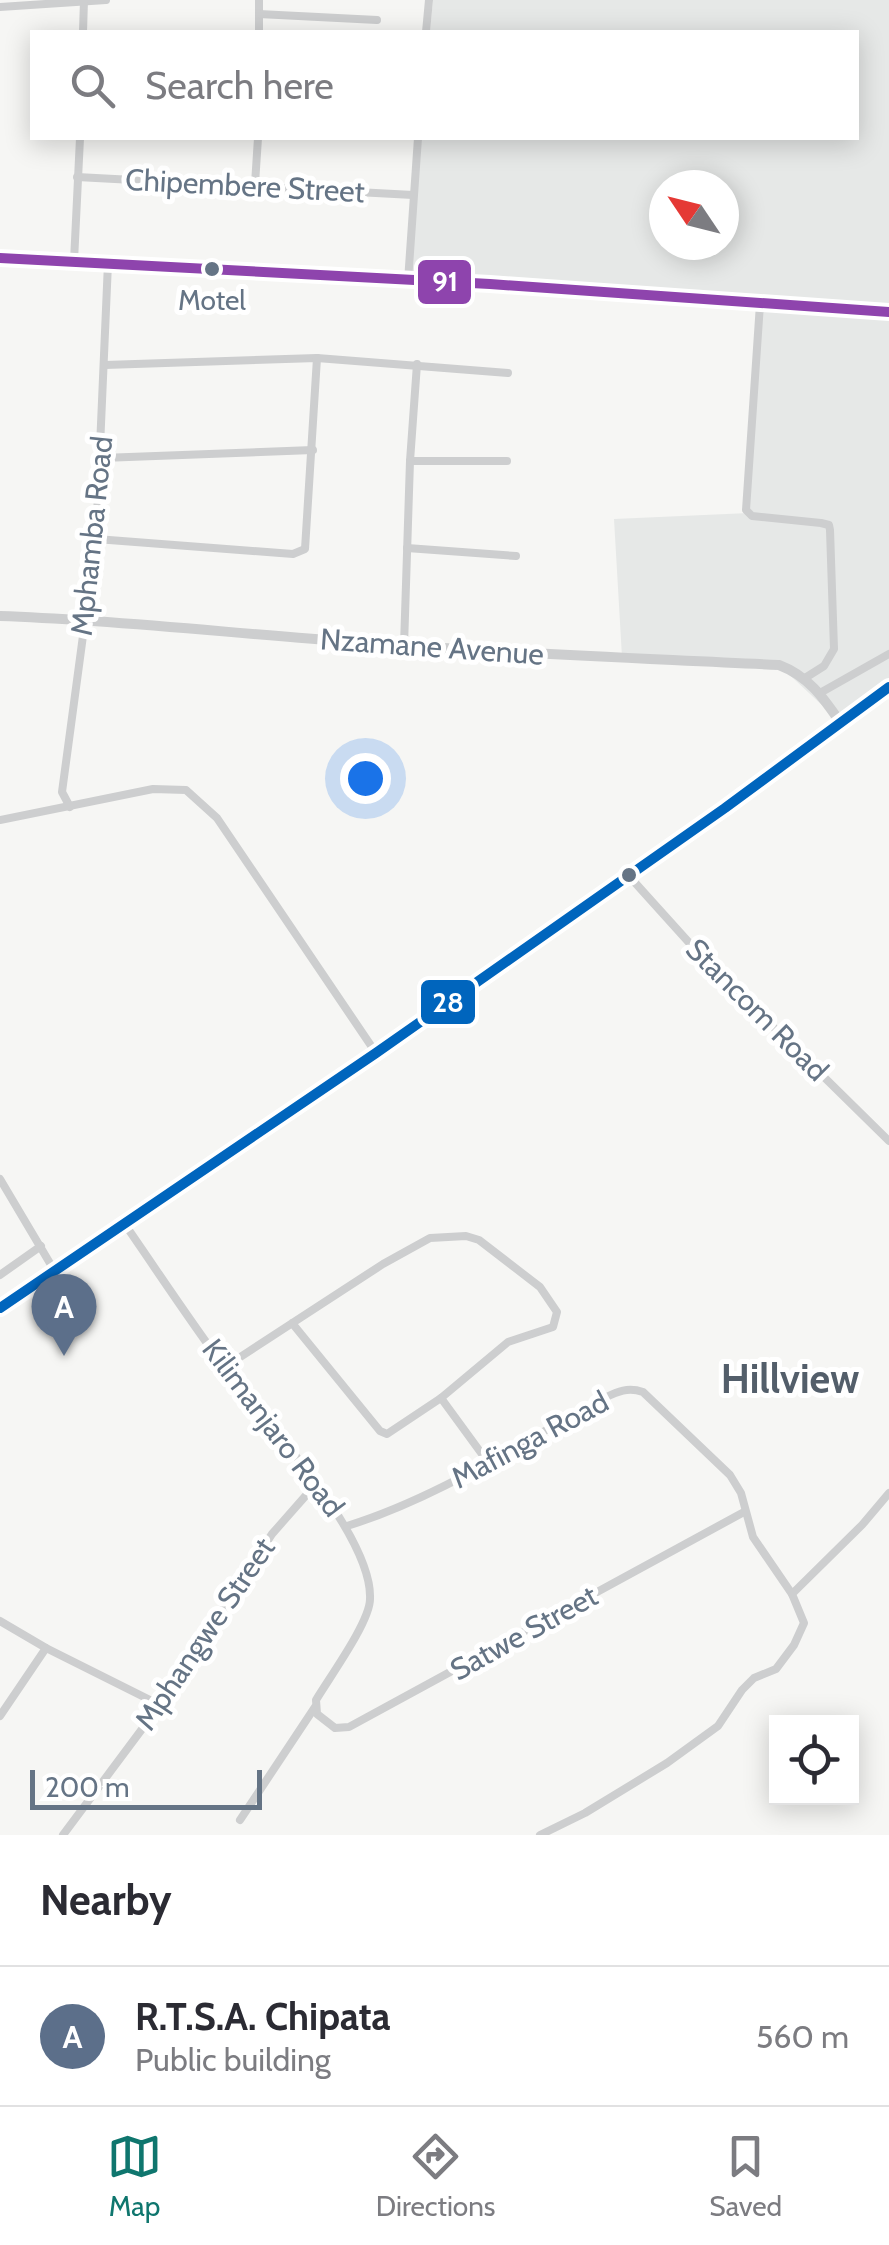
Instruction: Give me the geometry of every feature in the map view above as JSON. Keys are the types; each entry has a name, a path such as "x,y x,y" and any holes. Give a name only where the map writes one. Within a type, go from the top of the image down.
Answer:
{"main road":[{"path":"0,258 889,312"},
{"path":"0,1308 376,1053 889,687"}],"street":[{"path":"0,7 106,0"},
{"path":"258,0 259,30"},
{"path":"426,30 429,0"},
{"path":"83,30 84,1"},
{"path":"259,14 376,20"},
{"path":"74,261 80,140"},
{"path":"254,184 258,140"},
{"path":"408,281 418,140"},
{"name":"Chipembere Street","path":"77,177 413,195"},
{"name":"Mphamba Road","path":"70,806 62,792 96,539 108,263"},
{"path":"760,304 746,510 752,516 822,522 830,530 834,649 824,666 805,678"},
{"path":"106,365 317,358 508,374"},
{"path":"96,539 299,553 305,549 317,358"},
{"path":"404,646 417,364"},
{"path":"102,458 313,450"},
{"path":"410,461 507,461"},
{"path":"408,548 516,556"},
{"name":"Nzamane Avenue","path":"0,616 86,619 404,646 780,664 820,692 840,722"},
{"path":"820,692 889,654"},
{"path":"0,820 174,787 186,790 218,818 376,1053"},
{"name":"Stancom Road","path":"629,876 702,957 889,1141"},
{"path":"0,1178 54,1270"},
{"name":"Kilimanjaro Road","path":"123,1222 225,1367 346,1526 369,1583 371,1598 364,1619 316,1704 240,1820"},
{"path":"225,1367 383,1264 430,1238 466,1236 479,1240 550,1298 556,1312 553,1327 508,1342 394,1432 380,1431 292,1324"},
{"path":"0,1275 41,1246"},
{"name":"Mafinga Road","path":"346,1526 389,1513 600,1400 633,1389 642,1392 730,1474 741,1493 753,1538 792,1594"},
{"path":"440,1398 487,1462"},
{"name":"Mphangwe Street","path":"63,1835 160,1705 272,1534 316,1484"},
{"path":"540,1835 667,1763 718,1726 742,1690 754,1678 776,1669 794,1645 804,1624 792,1594 889,1494"},
{"name":"Satwe Street","path":"316,1704 324,1722 335,1728 349,1726 744,1512"},
{"path":"0,1621 160,1705"},
{"path":"0,1716 46,1648"}],"shaded area":[{"path":"433,0 889,0 889,687 840,722 779,665 622,657 614,519 749,513 759,304 408,281 421,140 859,140 859,30 430,30"}],"transit line":[{"name":"91","path":"0,258 490,284 889,312"},
{"name":"28","path":"0,1308 376,1053 725,808 889,687"}],"place":[{"name":"Motel","path":"212,269"},
{"name":"R.T.S.A. Chipata","path":"64,1356"}],"district":[{"name":"Hillview","path":"790,1379"}]}
